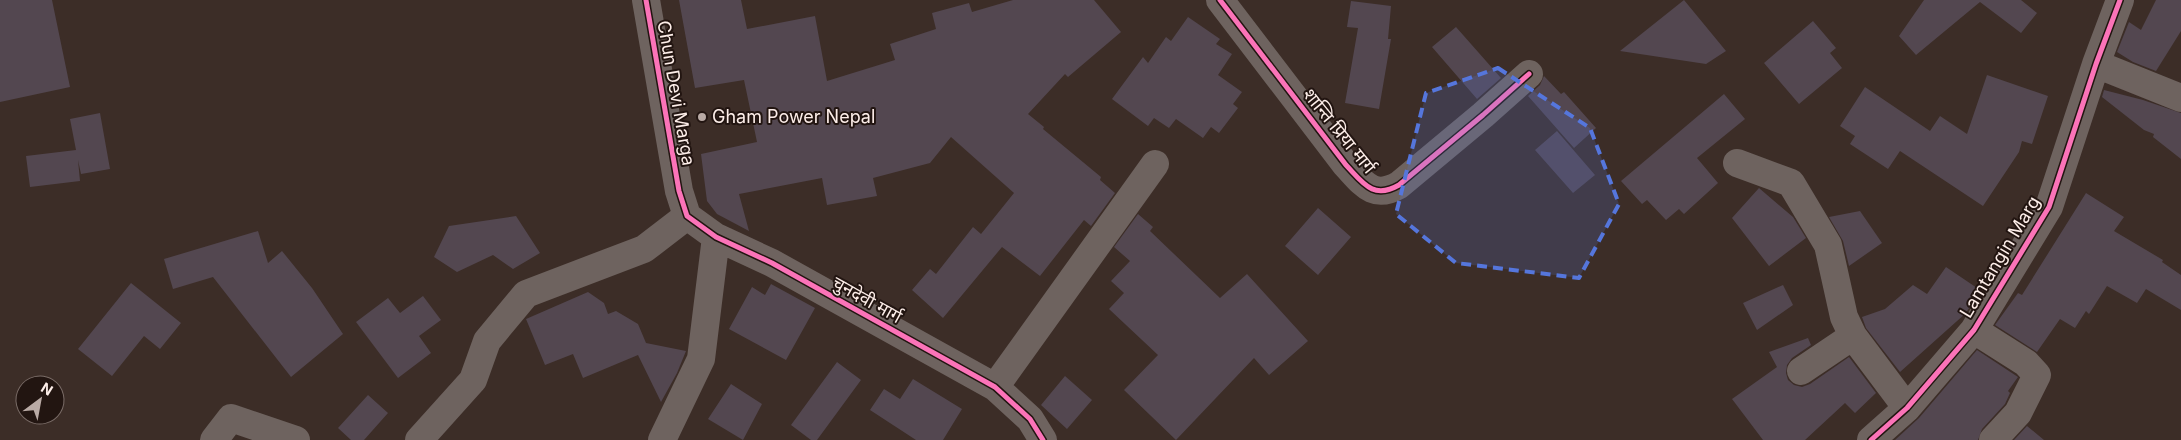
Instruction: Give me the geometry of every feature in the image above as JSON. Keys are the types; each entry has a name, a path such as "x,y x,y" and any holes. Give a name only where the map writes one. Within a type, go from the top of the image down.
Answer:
{"street":[{"name":"Chun Devi Marga","path":"646,0 679,190 686,216"},
{"name":"शान्ति प्रिया मार्ग","path":"1220,0 1346,165 1370,189 1387,192 1399,185 1529,74"},
{"name":"Lamtangin Marg","path":"1871,440 1907,408 1974,330 2049,207 2096,64 2120,0"},
{"path":"2096,64 2181,98"},
{"path":"1737,162 1791,183 1828,245 1844,317 1853,336 1907,408"},
{"path":"995,387 1155,164"},
{"path":"419,440 473,380 487,341 526,294 644,249 686,216"},
{"name":"चुनदेवी मार्ग","path":"686,216 716,237 772,263 995,387 1030,419 1043,440"},
{"path":"662,440 701,359 716,237"},
{"path":"1974,330 2026,363 2037,375 2018,413 1993,440"},
{"path":"1800,371 1853,336"},
{"path":"214,440 231,418 296,440"}],"highlighted area":[{"path":"1498,68 1590,128 1619,204 1579,278 1456,263 1396,214 1426,93"}],"building":[{"path":"0,0 52,0 70,87 0,102"},
{"path":"679,0 741,0 747,29 815,16 827,81 895,60 890,44 936,29 932,13 969,3 972,12 1013,0 1094,0 1121,32 1068,77 1065,74 1028,114 1044,127 1043,129 1101,177 1100,180 1115,193 1091,226 1084,220 1040,276 1002,247 943,318 912,290 930,269 936,274 973,227 981,234 1014,193 951,137 930,163 873,178 877,196 827,205 822,178 739,194 749,231 717,214 707,201 701,154 757,142 744,80 695,88"},
{"path":"1684,0 1726,51 1706,64 1620,51"},
{"path":"1924,0 2021,0 2037,13 2021,33 1980,2 1916,55 1899,36"},
{"path":"2156,0 2181,0 2181,31 2156,71 2133,62 2117,52 2129,22 2141,30"},
{"path":"1351,1 1391,6 1388,39 1391,39 1379,109 1345,103 1358,28 1347,27"},
{"path":"1188,17 1220,39 1216,44 1232,54 1218,75 1242,92 1233,104 1238,108 1219,133 1211,127 1203,138 1176,119 1169,128 1154,118 1148,126 1112,99 1143,57 1148,63 1166,37 1171,41"},
{"path":"1813,21 1836,48 1830,53 1842,68 1799,104 1764,63"},
{"path":"1456,27 1501,78 1477,99 1432,47"},
{"path":"1987,75 2048,96 2032,144 2022,141 2019,152 1983,206 1900,151 1888,169 1850,144 1855,136 1840,126 1865,87 1930,131 1940,116 1967,134"},
{"path":"1544,76 1561,94 1564,92 1596,128 1574,148 1528,96 1540,85"},
{"path":"2104,90 2143,100 2181,113 2181,159 2153,137 2154,134 2144,130 2102,97"},
{"path":"1724,94 1745,119 1697,158 1718,183 1684,214 1679,209 1666,220 1647,200 1642,204 1621,181"},
{"path":"100,113 110,169 81,174 78,160 80,181 30,187 26,156 76,150 70,119"},
{"path":"1557,131 1595,175 1573,193 1535,150"},
{"path":"1759,188 1793,217 1806,238 1769,266 1732,218"},
{"path":"2086,193 2124,217 2114,231 2163,260 2162,262 2181,275 2181,310 2146,289 2137,303 2107,286 2089,314 2086,311 2075,328 2060,319 2037,352 1995,325 2018,293 2022,295"},
{"path":"1318,208 1351,237 1318,275 1285,246"},
{"path":"1860,211 1882,243 1849,266 1843,241 1829,217"},
{"path":"1138,214 1153,227 1150,231 1220,298 1247,274 1308,341 1269,375 1254,358 1176,440 1124,390 1158,355 1109,309 1124,293 1111,281 1130,261 1114,247"},
{"path":"516,216 540,253 513,269 493,255 457,272 434,257 449,226"},
{"path":"258,231 268,263 282,251 312,288 343,334 291,377 213,277 173,289 164,259"},
{"path":"1946,267 1980,290 1966,313 1900,372 1866,328 1862,317 1885,309 1913,285 1927,294"},
{"path":"131,283 181,323 160,349 144,336 112,376 78,349"},
{"path":"771,284 815,308 786,360 729,329 752,287 765,295"},
{"path":"1783,285 1793,305 1757,330 1743,303"},
{"path":"588,292 604,303 608,314 616,311 638,324 646,343 686,351 677,373 661,402 638,355 583,378 573,354 545,365 526,319"},
{"path":"423,296 441,320 419,336 431,353 398,378 356,322 388,298 400,313"},
{"path":"1808,338 1811,345 1792,358 1787,365 1786,373 1788,380 1794,385 1802,387 1810,384 1849,357 1876,393 1855,413 1845,403 1805,440 1763,440 1732,399 1777,367 1769,352"},
{"path":"1977,350 2018,377 2008,391 2010,393 2005,404 1982,429 1978,440 1895,440 1919,418"},
{"path":"837,362 861,380 817,440 811,440 791,425"},
{"path":"1065,376 1092,400 1067,429 1041,405"},
{"path":"913,379 962,409 943,440 916,440 870,410 884,389 900,399"},
{"path":"731,384 762,404 743,440 708,419"},
{"path":"368,395 388,413 364,440 351,440 338,428"},
{"path":"2027,426 2044,440 2014,440"}],"cycle path":[{"path":"646,0 679,191 687,216 716,237 772,263 995,387 1030,419 1043,440"},
{"path":"1220,0 1346,165 1363,183 1375,190 1382,191 1399,185 1529,74"},
{"path":"1871,440 1907,408 1974,330 2049,207 2096,64 2120,0"}],"place":[{"name":"Gham Power Nepal","path":"702,117"}]}
